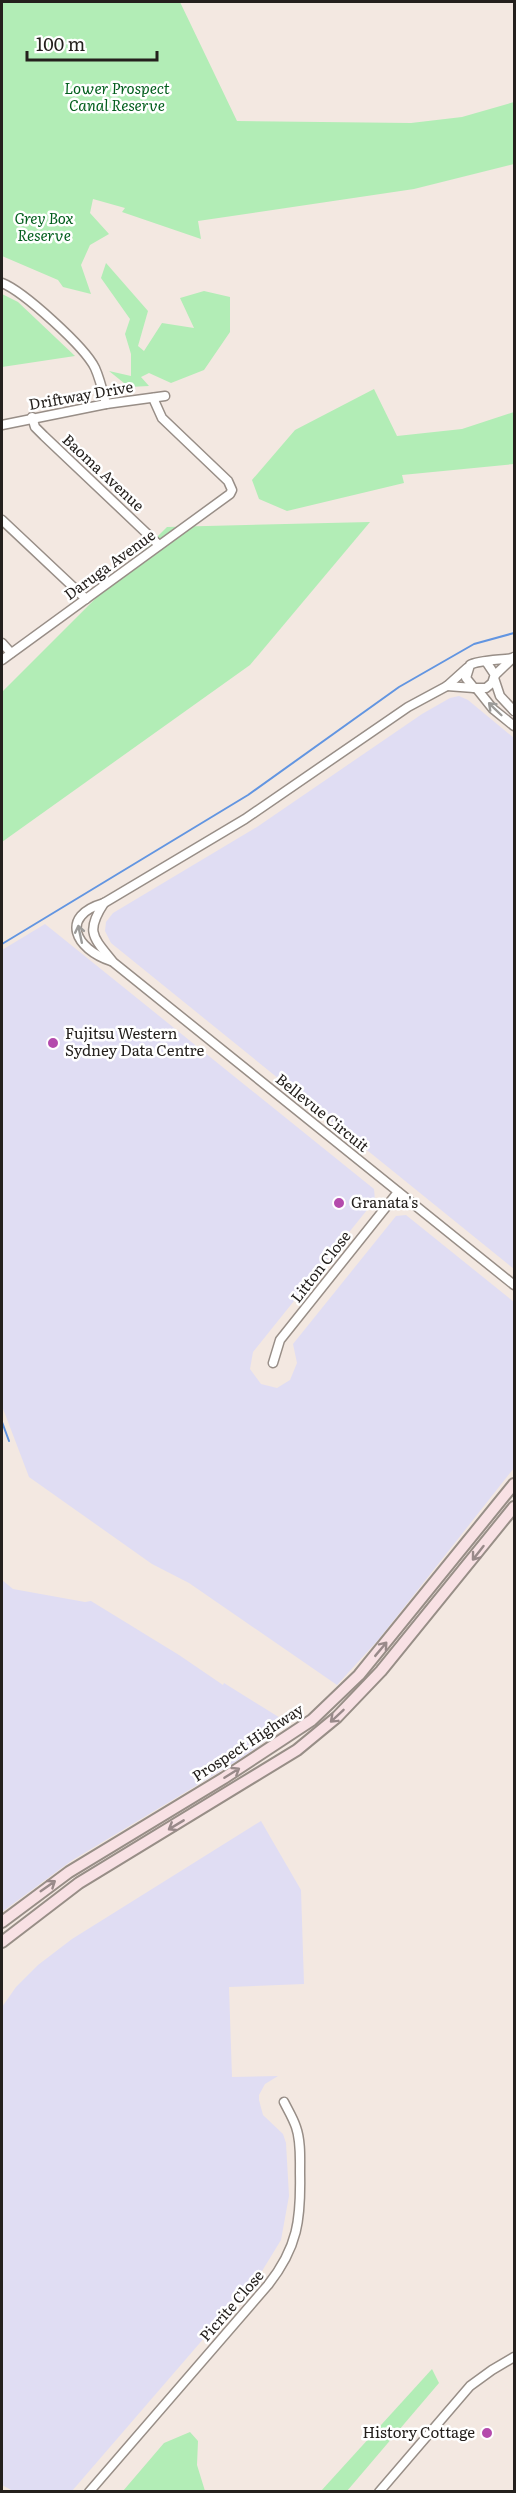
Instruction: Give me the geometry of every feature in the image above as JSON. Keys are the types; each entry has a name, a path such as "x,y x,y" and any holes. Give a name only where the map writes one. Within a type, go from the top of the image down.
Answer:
{"main road":[{"name":"Prospect Highway","path":"2,1922 76,1867 216,1783 312,1720 359,1675 514,1484"},
{"name":"Prospect Highway","path":"2,1942 79,1883 297,1750 337,1717 381,1671 514,1507"}],"street":[{"path":"2,283 19,291 87,355 95,368 106,404"},
{"name":"Driftway Drive","path":"2,426 33,417 165,396"},
{"name":"Daruga Avenue","path":"2,660 159,544 225,499 232,490 228,481 162,418 153,398"},
{"name":"Baoma Avenue","path":"33,417 36,427 44,436 159,544"},
{"path":"2,520 86,599"},
{"path":"2,643 11,652"},
{"path":"514,658 487,663 474,662 467,668 466,678 493,709 514,726"},
{"path":"447,686 486,688 514,658"},
{"path":"487,663 500,696 514,711"},
{"name":"Bellevue Circuit","path":"113,962 96,956 87,949 78,934 80,915 85,910 104,903 245,819 408,707 447,686 467,668"},
{"name":"Bellevue Circuit","path":"104,903 93,921 93,934 113,962 514,1285"},
{"name":"Litton Close","path":"273,1363 280,1340 398,1192"},
{"name":"Picrite Close","path":"89,2492 268,2284 288,2256 300,2215 300,2146 296,2126 284,2102"},
{"path":"379,2492 470,2386 514,2357"}],"shaded area":[{"path":"459,696 468,700 514,738 514,1269 111,943 105,931 106,922 113,913 257,827 422,714 450,698"},
{"path":"45,924 374,1189 375,1200 253,1352 250,1369 261,1384 277,1388 290,1380 297,1363 293,1344 396,1216 406,1215 514,1302 514,1468 379,1639 337,1685 189,1583 152,1564 29,1477 2,1406 2,950"},
{"path":"2,1580 13,1589 85,1602 91,1601 223,1685 224,1683 290,1724 234,1763 71,1861 2,1912"},
{"path":"261,1821 301,1890 304,1984 229,1987 232,2077 278,2076 265,2084 259,2100 263,2115 283,2134 286,2143 289,2196 281,2240 262,2271 72,2491 13,2491 2,2485 2,2007 16,1987 38,1965 72,1939"}],"green space":[{"name":"Lower Prospect Canal Reserve","path":"2,2 180,2 237,121 411,123 462,117 514,102 514,164 414,189 198,221 201,239 122,212 125,208 93,199 90,213 109,234 90,245 81,265 91,294 63,287 58,280 2,256"},
{"path":"106,263 148,311 138,346 144,351 162,323 194,328 180,298 204,291 230,297 230,332 204,370 171,383 149,373 141,377 149,386 129,387 109,371 131,376 131,354 125,334 130,319 101,278"},
{"path":"2,294 18,302 75,356 2,367"},
{"path":"374,389 397,436 462,429 514,412 514,464 402,475 404,483 287,511 259,499 252,480 295,430"},
{"path":"370,522 250,665 2,842 2,692 167,527"},
{"path":"432,2369 439,2383 347,2491 321,2491"},
{"path":"190,2432 198,2441 197,2465 205,2491 123,2491 164,2443"}],"waterway":[{"path":"2,944 248,795 399,687 474,644 514,633"},
{"path":"2,1422 9,1441"}],"place":[{"name":"Fujitsu Western Sydney Data Centre","path":"53,1043"},
{"name":"Granata's","path":"339,1203"},
{"name":"History Cottage","path":"487,2433"}],"park label":[{"name":"Grey Box Reserve","path":"44,228"}]}
